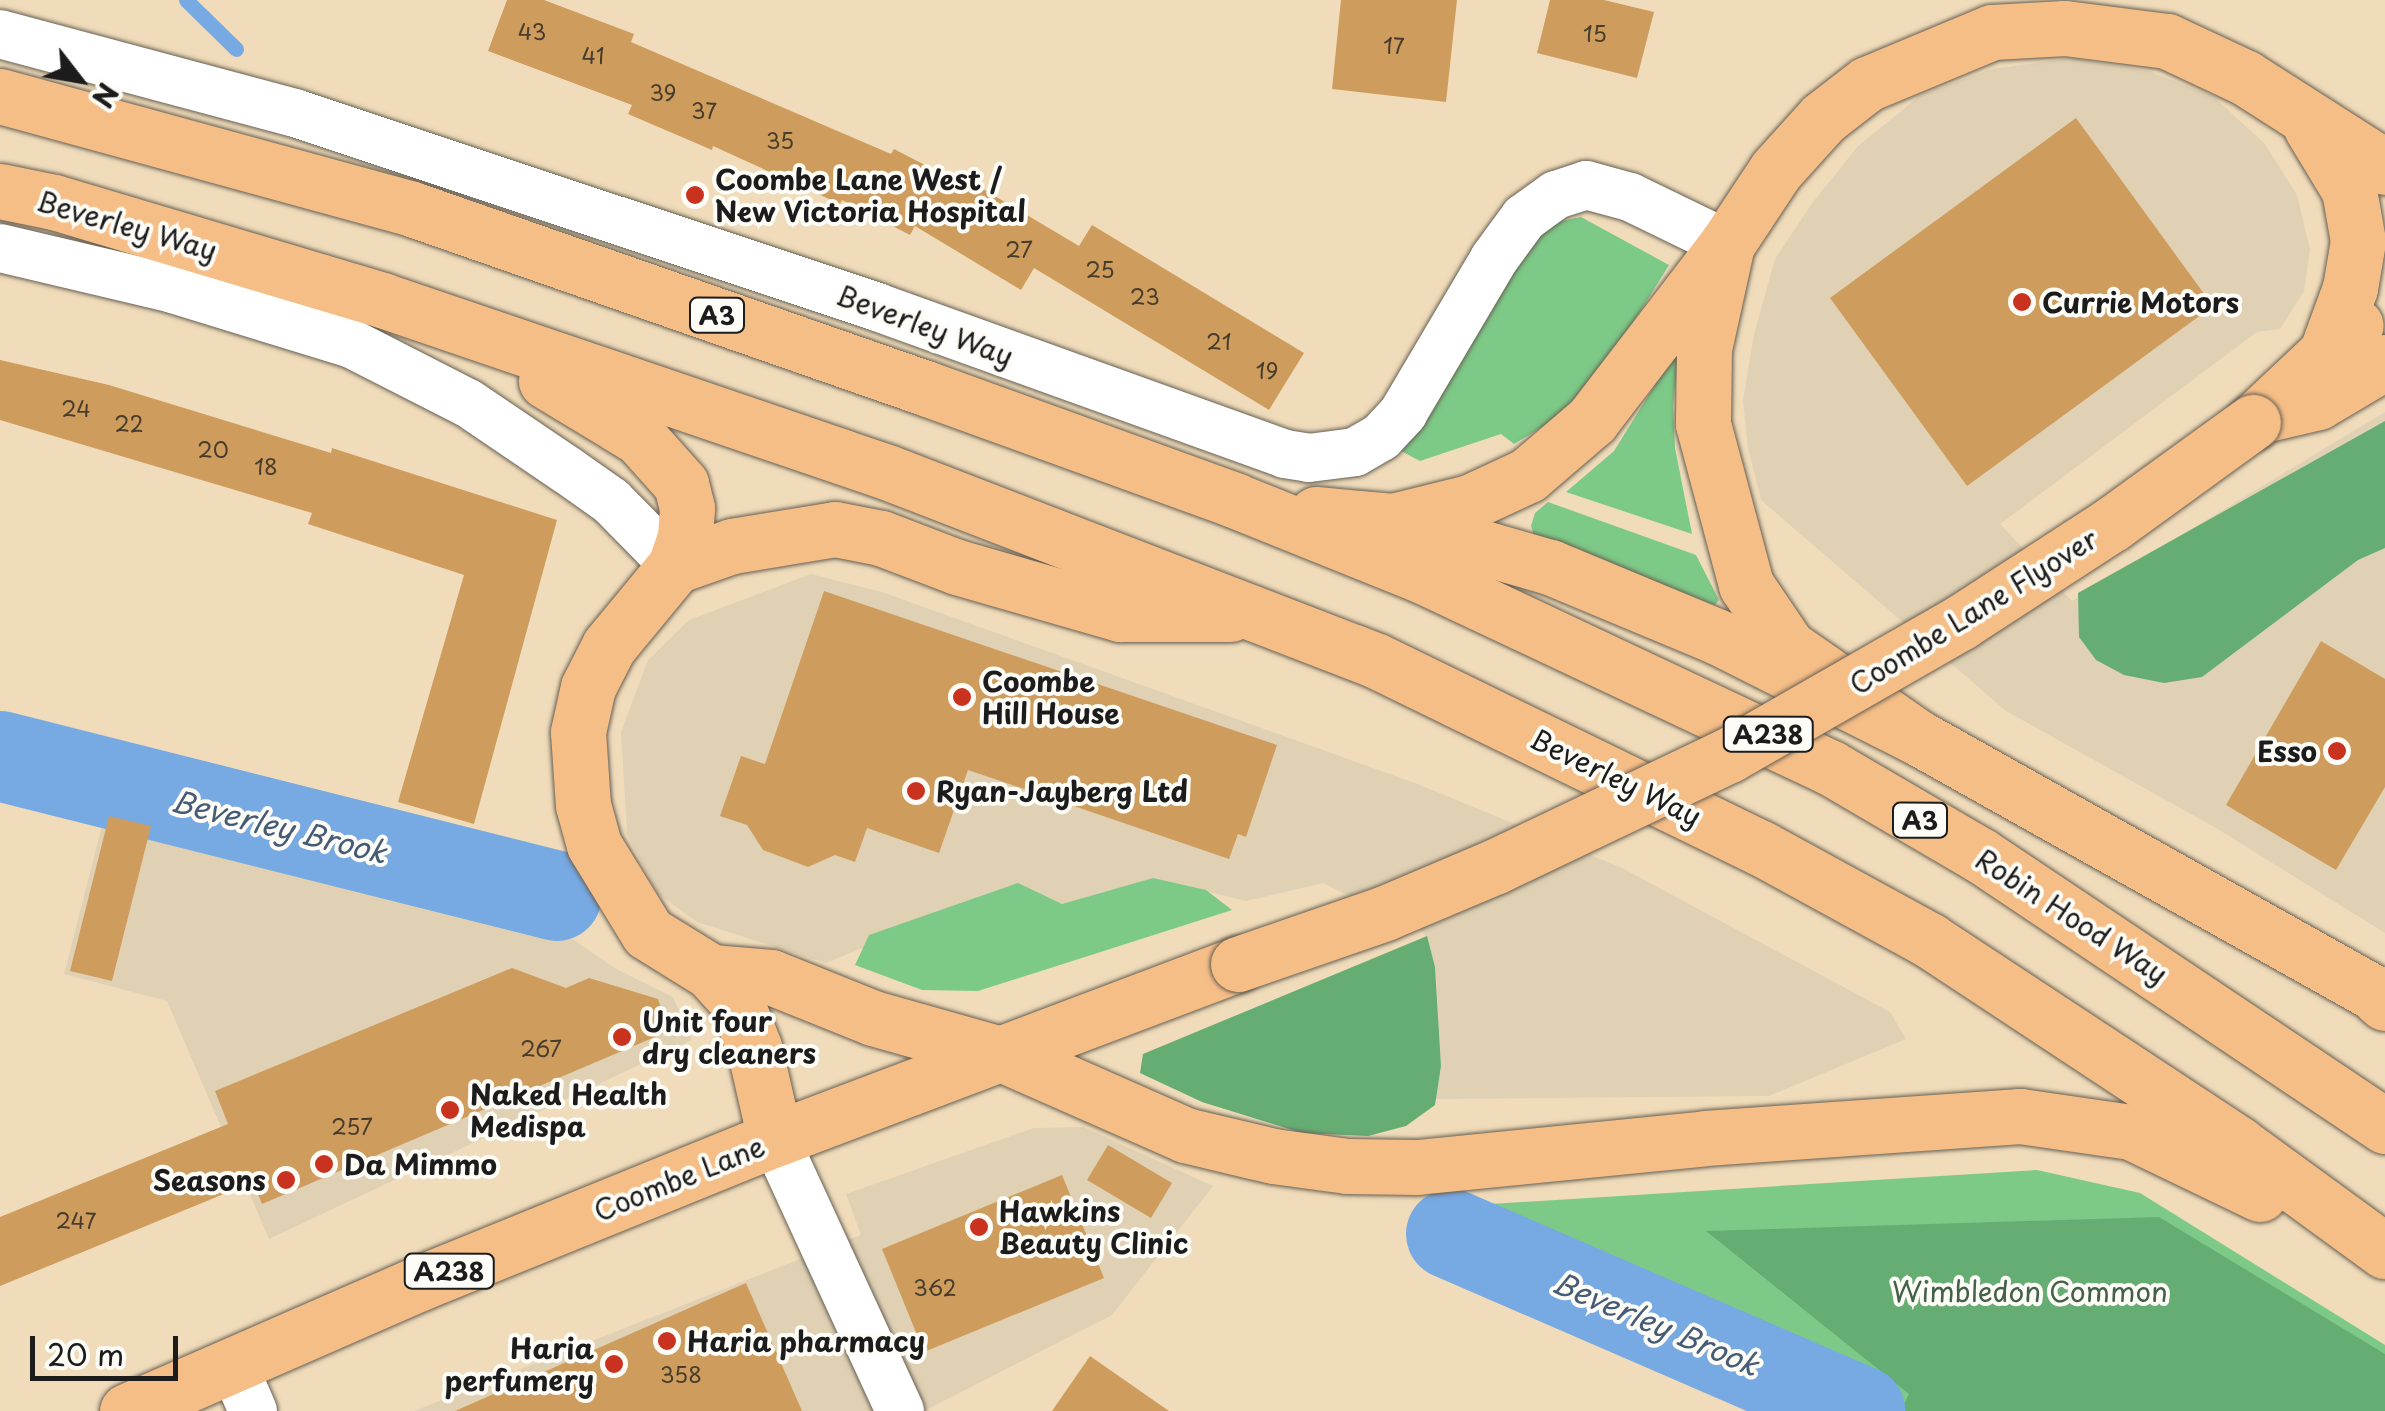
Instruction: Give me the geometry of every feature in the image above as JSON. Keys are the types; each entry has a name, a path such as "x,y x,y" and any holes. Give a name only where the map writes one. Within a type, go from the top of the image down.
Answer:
{"main road":[{"path":"1393,521 1470,502 1528,475 1592,420 1727,244 1776,170 1823,118 1868,84 1992,32 2065,28 2167,41 2246,78 2306,120 2385,167"},
{"name":"A3","path":"0,96 412,209 1234,500"},
{"path":"2306,120 2350,190 2358,241 2350,288 2328,348"},
{"name":"Beverley Way","path":"0,191 54,202 382,300 887,472 1378,661 1761,848 1930,940 2238,1144 2385,1251"},
{"path":"1727,244 1704,349 1703,424 1746,585 1788,646 1917,737"},
{"path":"382,300 539,376 640,438 681,484 687,508 685,537 675,566 609,646 588,687 578,732 579,774 594,845 648,933 711,972 735,998 746,1021 775,1139"},
{"name":"A238","path":"2258,418 2328,348 2385,301"},
{"name":"A238","path":"2258,418 2318,402 2385,362"},
{"name":"Coombe Lane Flyover","path":"1238,964 1432,893 1729,756 1961,622 2112,524 2258,418"},
{"path":"1234,500 1393,521 1550,567 1718,637 1917,737 2383,1000"},
{"name":"Robin Hood Way","path":"1234,500 1421,575 1831,768 1980,856 2385,1126"},
{"path":"675,566 732,546 835,529 881,538 957,567 1120,614 1263,614"},
{"name":"Coombe Lane","path":"127,1411 243,1388 420,1283 775,1139 1238,964"},
{"path":"711,972 771,978 874,1018 1004,1054 1185,1135 1273,1156 1347,1166 1418,1167 1980,1117 2080,1122 2131,1132 2228,1176 2385,1264"}],"street":[{"name":"Beverley Way","path":"0,34 295,112 877,307 1286,454 1309,458 1355,452 1381,437 1402,413 1494,259 1524,218 1556,196 1586,185 1630,197 1727,244"},
{"name":"Beverley Way","path":"0,248 173,290 352,344 468,404 567,470 611,501 675,566"},
{"path":"775,1139 900,1411"}],"shaded area":[{"path":"2071,58 2148,71 2213,96 2265,144 2297,195 2310,249 2304,291 2280,329 2257,332 2000,524 2072,601 2385,412 2385,933 2216,828 2006,711 1761,500 1748,448 1743,401 1754,334 1775,259 1813,202 1858,146 1922,94 1992,69"},
{"path":"811,574 882,592 1415,783 1622,868 1890,1012 1906,1039 1769,1096 1435,1099 1441,1070 1436,973 1424,932 1323,883 1246,901 1153,878 1062,904 1018,884 826,963 697,922 657,893 627,834 621,732 648,660 689,620"},
{"path":"110,794 506,893 616,969 673,997 692,1040 269,1239 167,1001 64,974"},
{"path":"1083,1127 1213,1186 1112,1315 924,1411 414,1411 861,1235 846,1194 1034,1128"}],"green space":[{"path":"1581,217 1669,265 1600,376 1552,421 1514,444 1501,434 1420,461 1401,451 1537,236 1555,222"},
{"path":"1673,356 1678,358 1673,406 1675,448 1692,534 1566,492 1614,451"},
{"path":"2385,421 2385,548 2358,560 2202,677 2164,683 2124,675 2096,660 2079,637 2078,593"},
{"path":"1548,502 1696,555 1719,600 1715,605 1535,538 1531,526 1535,513"},
{"path":"1153,878 1206,890 1232,910 978,991 922,990 855,965 869,935 1018,883 1062,904"},
{"path":"1427,936 1435,967 1441,1066 1435,1105 1406,1126 1368,1136 1302,1133 1202,1102 1140,1073 1143,1054"},
{"name":"Wimbledon Common","path":"2037,1170 2140,1193 2385,1345 2385,1411 1911,1411 1474,1205"},
{"name":"Wimbledon Common","path":"2159,1217 2385,1354 2385,1411 1901,1411 1909,1394 1706,1231"}],"building":[{"path":"507,0 544,0 634,34 631,42 891,154 894,149 975,191 978,186 1079,246 1092,225 1304,353 1269,410 1034,268 1021,290 915,226 910,235 842,200 840,204 713,146 712,150 628,114 632,105 488,51"},
{"path":"1341,0 1457,0 1446,102 1332,89"},
{"path":"1550,0 1604,0 1654,12 1637,78 1537,53"},
{"name":"Currie Motors","path":"2076,118 2213,306 1967,486 1830,298"},
{"path":"0,360 109,385 331,453 332,448 557,520 474,824 398,802 464,575 308,524 312,513 0,420"},
{"name":"Coombe Hill House","path":"824,591 1277,745 1246,837 1238,834 1229,859 968,770 939,853 867,828 855,862 835,855 808,867 763,850 747,825 720,816 741,756 765,764"},
{"path":"2321,641 2385,679 2385,787 2336,870 2226,805"},
{"path":"109,816 151,826 112,981 70,971"},
{"path":"512,968 566,988 589,978 658,999 669,1031 262,1204 253,1182 0,1286 0,1217 228,1124 215,1091"},
{"path":"1108,1145 1172,1183 1151,1218 1087,1180"},
{"path":"1062,1175 1104,1278 924,1352 882,1249"},
{"path":"746,1283 802,1411 455,1411"},
{"path":"1090,1356 1169,1411 1052,1411"}],"waterway":[{"path":"186,0 236,49"},
{"name":"Beverley Brook","path":"0,756 557,896"},
{"name":"Beverley Brook","path":"1451,1234 1860,1411"}],"place":[{"name":"Coombe Lane West / New Victoria Hospital","path":"695,195"},
{"name":"Currie Motors","path":"2022,302"},
{"name":"Coombe Hill House","path":"962,697"},
{"name":"Esso","path":"2337,751"},
{"name":"Ryan-Jayberg Ltd","path":"916,791"},
{"name":"Unit four dry cleaners","path":"622,1037"},
{"name":"Naked Health Medispa","path":"450,1110"},
{"name":"Da Mimmo","path":"324,1164"},
{"name":"Seasons","path":"286,1180"},
{"name":"Hawkins Beauty Clinic","path":"979,1227"},
{"name":"Haria pharmacy","path":"667,1341"},
{"name":"Haria perfumery","path":"614,1364"}]}
